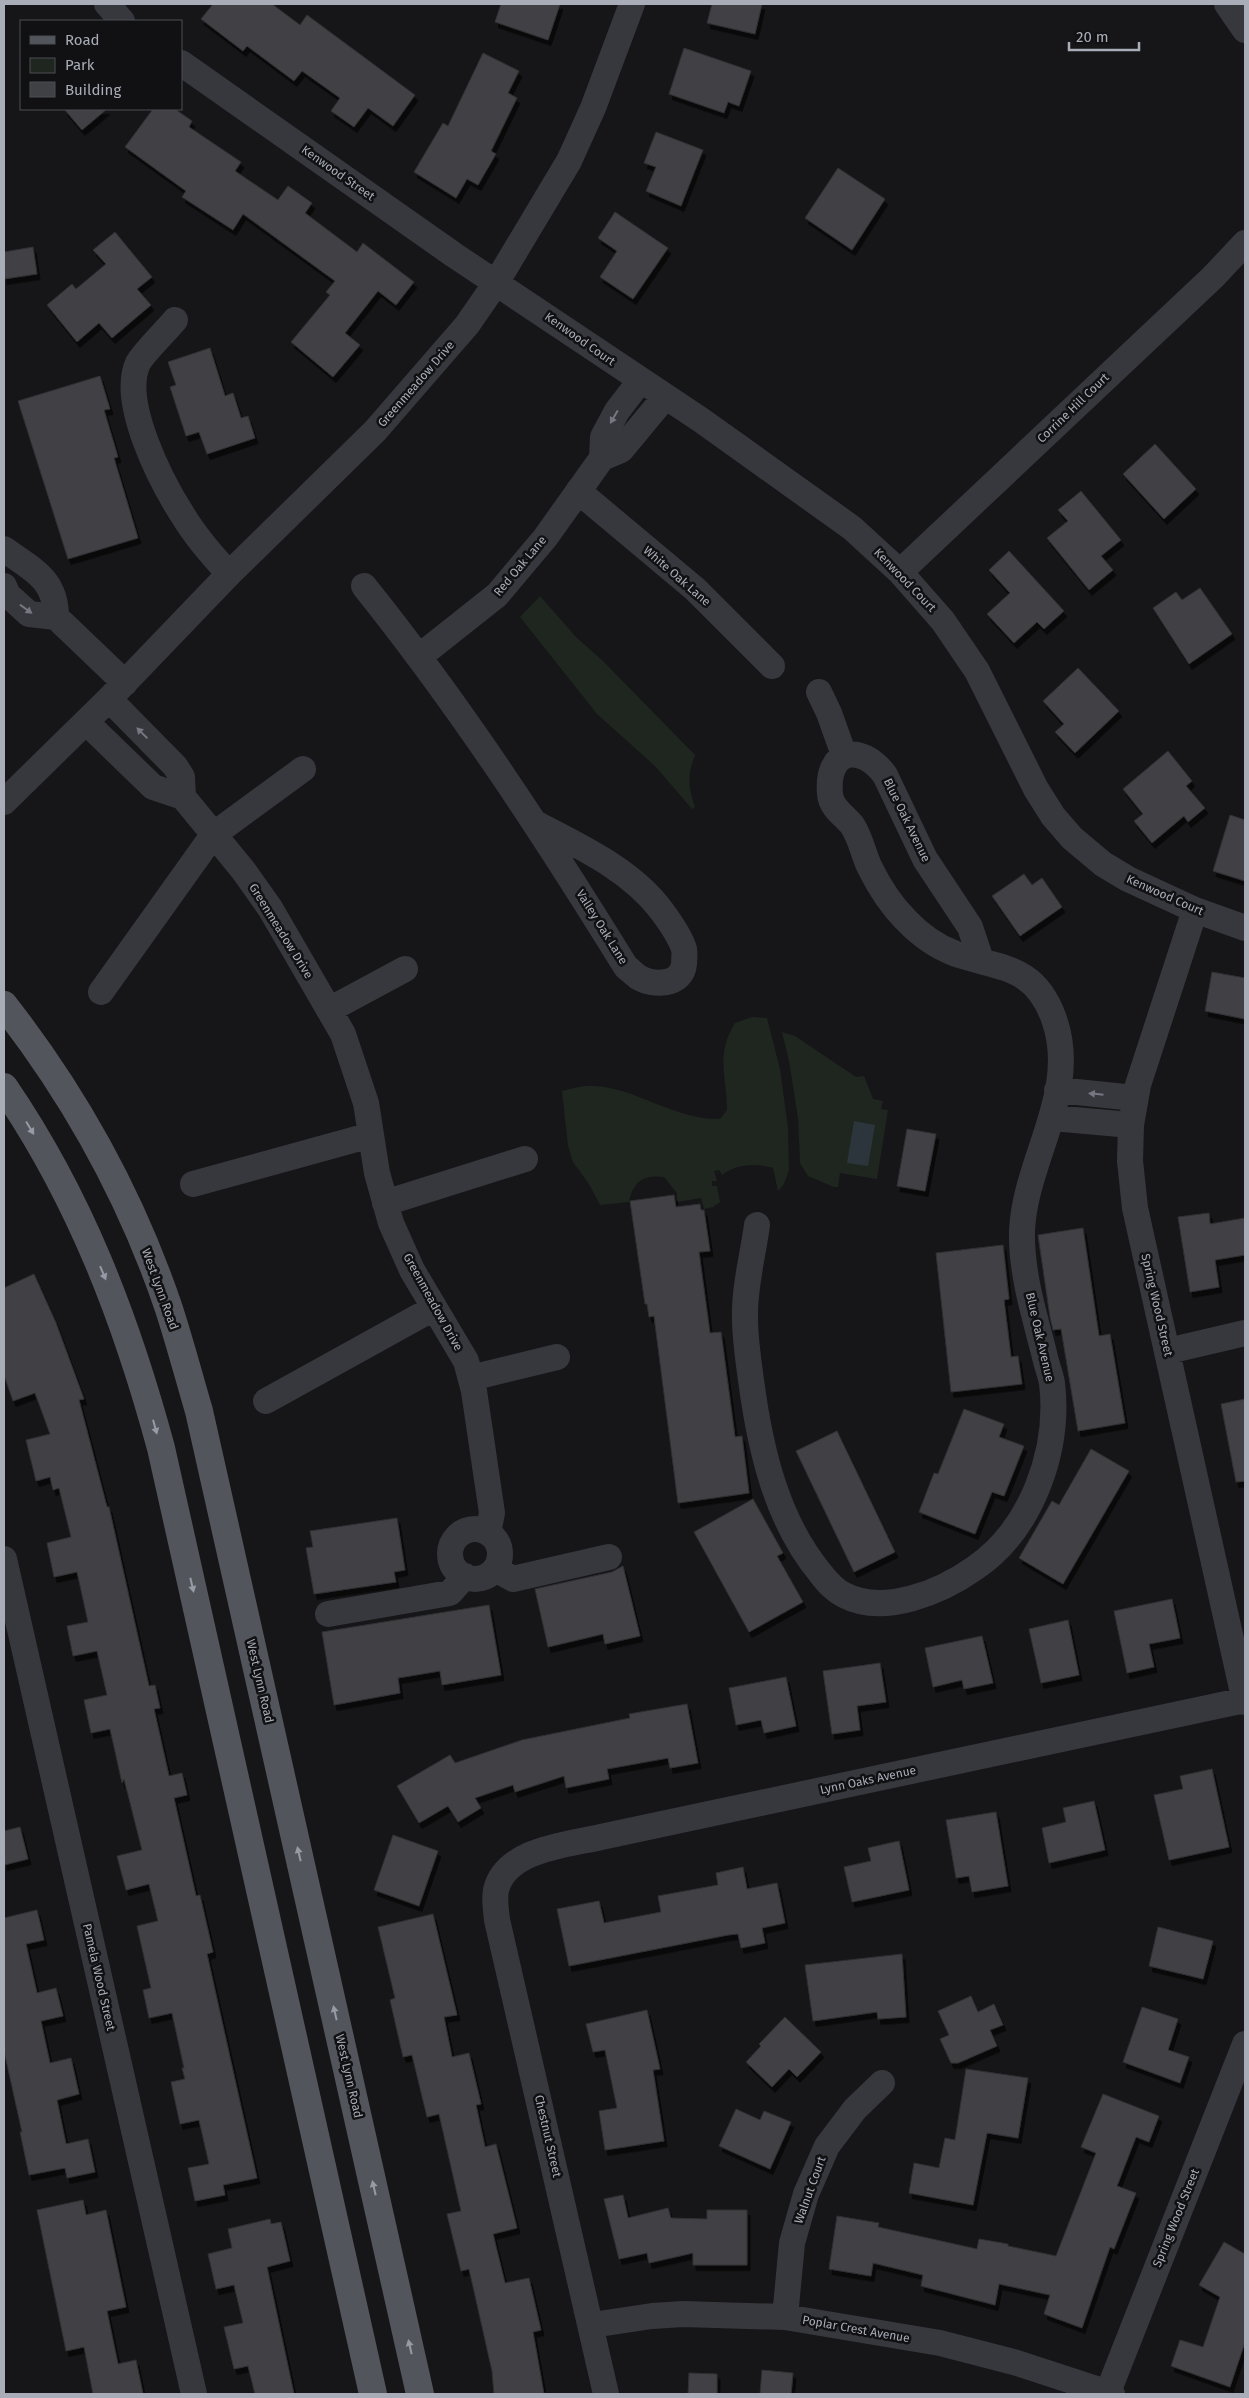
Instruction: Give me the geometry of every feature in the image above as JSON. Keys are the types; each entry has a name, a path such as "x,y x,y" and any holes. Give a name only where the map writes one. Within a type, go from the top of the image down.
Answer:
{"main road":[{"name":"West Lynn Road","path":"4,1005 42,1053 77,1109 130,1210 169,1308 202,1420 420,2394"},
{"path":"4,1087 52,1164 82,1222 122,1317 143,1382 163,1458 374,2394"}],"street":[{"path":"107,4 121,20"},
{"name":"Greenmeadow Drive","path":"4,802 117,691 229,574 375,431 467,325 496,283 568,161 596,99 632,4"},
{"path":"1227,4 1245,30"},
{"name":"Kenwood Street","path":"182,64 496,283"},
{"name":"Corrine Hill Court","path":"900,572 1213,277 1245,243"},
{"name":"Kenwood Court","path":"496,283 835,514 900,572 943,621 977,671 1036,789 1053,816 1072,838 1103,864 1128,879 1195,910 1245,928"},
{"path":"175,320 138,363 133,396 146,440 162,479 203,545 229,574"},
{"name":"Red Oak Lane","path":"602,458 603,437 617,411 640,381"},
{"name":"Red Oak Lane","path":"420,656 497,596 545,538 602,458 621,450 665,397"},
{"name":"White Oak Lane","path":"578,491 695,589 772,666"},
{"path":"14,555 17,562 9,566 5,576 4,587 8,595 29,614 56,617"},
{"path":"14,555 49,586 56,601 56,617 176,766 182,777 183,797 153,787 86,722"},
{"name":"Valley Oak Lane","path":"364,586 420,656 537,824 626,967 639,978 658,983 673,981 678,977 683,971 685,951 676,932 648,896 595,855 537,824"},
{"path":"818,692 829,713 844,755"},
{"name":"Blue Oak Avenue","path":"757,1225 744,1315 758,1427 772,1483 796,1539 809,1561 833,1588 846,1597 866,1602 886,1603 931,1592 974,1569 997,1551 1017,1525 1043,1473 1050,1444 1052,1382 1026,1275 1022,1232 1026,1195 1052,1118 1061,1066 1059,1042 1055,1020 1046,1000 1029,981 1006,966 955,954 927,939 905,920 889,900 870,868 856,830 832,801 831,776 835,763 844,755 851,754 876,762 885,775 925,859 970,927 982,960"},
{"path":"102,992 213,835 303,769"},
{"name":"Greenmeadow Drive","path":"183,797 243,870 270,908 343,1034 366,1103 377,1173 391,1223 412,1270 466,1361 471,1378 492,1513 488,1532"},
{"name":"Spring Wood Street","path":"1195,910 1136,1098 1131,1125 1130,1161 1135,1208 1245,1701"},
{"path":"329,1010 406,969"},
{"path":"1057,1090 1136,1098"},
{"path":"1052,1118 1131,1125"},
{"path":"193,1184 371,1135"},
{"path":"385,1203 525,1159"},
{"path":"266,1401 434,1308"},
{"path":"1168,1351 1245,1333"},
{"path":"471,1378 558,1357"},
{"path":"472,1529 488,1532 494,1538 500,1553 495,1568 482,1577 465,1576 453,1566 450,1550 453,1542 464,1531 472,1529"},
{"path":"495,1568 512,1579 609,1557"},
{"name":"Pamela Wood Street","path":"4,1559 194,2394"},
{"path":"328,1614 450,1593 465,1576"},
{"name":"Lynn Oaks Avenue","path":"501,1879 508,1868 520,1860 565,1846 1245,1701"},
{"name":"Chestnut Street","path":"501,1879 495,1901 497,1920 592,2325 606,2394"},
{"name":"Spring Wood Street","path":"1110,2393 1245,2044"},
{"name":"Walnut Court","path":"785,2317 792,2243 806,2194 827,2146 854,2109 882,2083"},
{"name":"Poplar Crest Avenue","path":"592,2325 652,2316 683,2314 785,2317 940,2344 1017,2363 1110,2393"}],"green space":[{"path":"540,596 576,637 604,662 695,755 689,781 695,807 692,809 656,767 597,714 520,617"},
{"path":"752,1017 767,1018 780,1069 788,1128 789,1170 784,1184 778,1191 773,1168 760,1165 740,1167 722,1175 719,1170 714,1171 717,1181 712,1181 712,1186 717,1186 720,1202 713,1207 704,1209 701,1198 677,1202 677,1193 664,1177 657,1176 640,1181 633,1189 629,1202 600,1205 589,1184 573,1162 568,1146 562,1091 585,1086 609,1088 687,1114 703,1118 720,1119 727,1110 724,1066 725,1046 735,1023"},
{"path":"782,1032 795,1036 856,1077 864,1076 873,1099 883,1101 881,1109 888,1110 877,1179 840,1173 838,1187 834,1187 808,1176 800,1163 798,1118 789,1061"}],"shaded area":[{"path":"854,1121 875,1125 868,1166 847,1163"}],"building":[{"path":"213,4 272,4 300,25 307,15 415,95 393,126 368,108 354,127 331,111 340,98 302,71 294,81 247,46 243,51 201,19"},
{"path":"501,4 560,4 548,40 495,22"},
{"path":"712,4 762,4 755,34 707,23"},
{"path":"684,48 751,71 739,106 728,102 724,113 669,94"},
{"path":"483,53 519,71 508,93 517,98 491,151 496,154 478,185 467,179 456,198 414,172 443,123 448,126"},
{"path":"65,110 106,110 82,130"},
{"path":"152,110 176,110 192,121 189,127 241,162 235,171 278,200 288,186 312,203 305,213 357,252 363,243 414,282 396,305 378,291 345,333 360,345 333,377 291,342 330,295 326,292 335,281 243,214 233,230 182,197 186,191 125,147"},
{"path":"656,132 703,150 681,206 646,191 656,167 644,163"},
{"path":"838,168 885,199 852,250 805,218"},
{"path":"615,212 668,248 633,299 600,277 617,251 598,238"},
{"path":"115,232 152,277 137,289 151,305 112,338 99,323 77,342 47,305 72,284 76,289 106,264 93,250"},
{"path":"33,247 37,274 4,279 4,252"},
{"path":"210,348 225,396 233,393 241,418 248,416 255,438 207,454 199,432 186,436 170,387 176,385 168,362"},
{"path":"100,376 110,409 104,410 118,457 114,458 138,538 68,559 18,401"},
{"path":"1155,444 1196,489 1164,519 1123,474"},
{"path":"1081,491 1121,540 1101,556 1113,570 1089,590 1047,538 1068,521 1058,510"},
{"path":"1009,551 1064,611 1044,629 1037,622 1014,643 987,614 1010,593 989,570"},
{"path":"1200,588 1232,634 1189,664 1153,608 1176,592 1182,600"},
{"path":"1078,668 1119,711 1075,753 1055,732 1064,724 1043,701"},
{"path":"1168,751 1192,781 1186,786 1205,808 1188,822 1184,816 1152,843 1134,821 1143,814 1123,789"},
{"path":"1230,815 1245,820 1245,881 1213,871"},
{"path":"1024,874 1032,885 1042,878 1062,907 1020,936 992,896"},
{"path":"1212,972 1245,978 1245,1019 1205,1011"},
{"path":"907,1129 936,1134 925,1191 897,1186"},
{"path":"674,1195 676,1207 700,1204 701,1210 704,1210 710,1251 699,1252 710,1333 721,1332 735,1437 742,1436 749,1493 678,1503 654,1316 649,1317 647,1304 645,1304 630,1201"},
{"path":"1209,1213 1210,1224 1245,1218 1245,1255 1215,1260 1219,1287 1190,1292 1178,1217"},
{"path":"1083,1228 1099,1336 1110,1334 1125,1423 1078,1431 1061,1329 1053,1330 1050,1317 1038,1235"},
{"path":"1003,1245 1009,1299 1004,1300 1011,1357 1018,1356 1022,1384 951,1392 936,1253"},
{"path":"34,1274 56,1323 84,1399 79,1400 107,1507 109,1507 149,1686 155,1685 160,1708 154,1709 169,1776 182,1773 187,1795 174,1798 196,1896 200,1895 213,1952 207,1954 257,2178 223,2185 225,2195 195,2201 188,2168 209,2164 199,2120 180,2124 171,2082 185,2079 172,2013 149,2018 143,1990 151,1988 137,1926 158,1921 149,1884 126,1890 117,1856 142,1850 124,1779 122,1783 110,1729 91,1733 84,1700 107,1695 97,1651 73,1656 67,1626 88,1622 77,1572 54,1577 47,1543 71,1537 59,1488 53,1490 50,1477 36,1481 26,1440 50,1434 35,1393 13,1401 4,1375 4,1288"},
{"path":"1245,1399 1245,1481 1236,1482 1221,1404"},
{"path":"964,1409 1004,1424 999,1437 1024,1446 1004,1496 992,1492 975,1534 919,1512 934,1473 938,1474"},
{"path":"837,1431 895,1552 854,1572 796,1451"},
{"path":"1091,1449 1129,1471 1063,1584 1019,1558 1052,1501 1059,1505"},
{"path":"753,1499 783,1553 777,1556 803,1602 749,1632 694,1532"},
{"path":"397,1518 405,1570 394,1572 396,1582 314,1594 306,1548 313,1547 310,1531"},
{"path":"623,1566 640,1636 605,1644 603,1634 548,1647 535,1589 612,1572"},
{"path":"1172,1599 1180,1638 1149,1644 1154,1667 1127,1673 1114,1611"},
{"path":"489,1605 501,1675 442,1685 440,1671 398,1678 400,1693 334,1705 322,1632"},
{"path":"1068,1620 1079,1675 1041,1683 1029,1629"},
{"path":"982,1636 993,1683 964,1689 962,1680 933,1687 925,1648"},
{"path":"880,1663 886,1702 857,1706 860,1730 832,1734 823,1671"},
{"path":"786,1677 796,1726 764,1733 761,1720 736,1725 729,1688"},
{"path":"687,1704 698,1763 670,1768 668,1758 607,1769 609,1779 566,1788 564,1776 515,1792 513,1785 475,1798 481,1808 458,1822 448,1806 419,1823 397,1786 450,1755 455,1763 522,1740 630,1718 629,1714"},
{"path":"1212,1769 1229,1847 1169,1860 1154,1795 1183,1789 1180,1776"},
{"path":"1094,1801 1105,1850 1049,1863 1042,1828 1066,1822 1063,1808"},
{"path":"996,1812 1008,1886 972,1892 969,1876 956,1878 946,1820"},
{"path":"20,1827 28,1859 4,1865 4,1831"},
{"path":"393,1835 438,1851 419,1906 374,1890"},
{"path":"899,1841 909,1890 852,1902 844,1867 871,1861 868,1848"},
{"path":"743,1867 747,1889 777,1883 785,1923 762,1928 765,1943 741,1948 738,1934 728,1935 569,1966 557,1909 599,1901 604,1923 661,1912 658,1896 718,1885 716,1873"},
{"path":"37,1910 44,1940 26,1944 37,1993 56,1988 63,2016 41,2021 50,2063 71,2058 79,2094 57,2100 66,2144 88,2139 95,2172 67,2178 65,2168 29,2175 20,2132 22,2132 4,2051 4,1918"},
{"path":"433,1914 457,2015 444,2017 452,2057 469,2053 481,2104 476,2105 485,2147 496,2144 517,2228 493,2234 505,2283 529,2278 541,2330 533,2332 544,2394 494,2394 492,2371 469,2269 461,2271 447,2214 461,2211 439,2114 427,2117 412,2055 403,2057 390,2000 395,1998 378,1927"},
{"path":"1158,1927 1213,1941 1203,1979 1149,1966"},
{"path":"902,1954 906,2017 878,2019 877,2012 813,2021 805,1965"},
{"path":"971,1996 978,2012 994,2004 1003,2025 990,2030 997,2046 958,2063 951,2063 940,2039 949,2035 938,2011"},
{"path":"1142,2007 1178,2019 1168,2050 1189,2057 1180,2083 1123,2062"},
{"path":"647,2010 660,2069 653,2070 664,2141 605,2150 599,2111 617,2108 605,2050 593,2052 586,2024"},
{"path":"785,2017 821,2052 797,2077 789,2069 772,2087 746,2062 761,2046 759,2044"},
{"path":"966,2069 1028,2078 1018,2138 987,2133 973,2205 909,2193 914,2163 939,2168 945,2138 955,2140"},
{"path":"1103,2094 1159,2116 1149,2142 1136,2137 1117,2186 1136,2193 1114,2249 1110,2247 1082,2328 1044,2314 1050,2295 999,2284 995,2305 921,2286 923,2275 873,2263 871,2276 829,2269 837,2216 879,2223 878,2227 977,2249 979,2239 1056,2256 1096,2153 1081,2147"},
{"path":"736,2109 760,2120 764,2111 791,2122 770,2169 719,2146"},
{"path":"623,2195 628,2218 668,2208 671,2218 707,2219 707,2210 747,2210 747,2265 693,2265 693,2253 649,2263 647,2253 619,2259 604,2199"},
{"path":"83,2200 86,2215 106,2210 126,2307 107,2311 118,2364 136,2360 143,2394 93,2394 84,2347 66,2351 37,2210"},
{"path":"270,2219 271,2224 281,2222 290,2261 267,2267 294,2394 255,2394 248,2366 234,2369 224,2327 243,2323 234,2285 216,2289 208,2254 232,2248 228,2229"},
{"path":"1224,2242 1245,2254 1245,2342 1230,2387 1171,2366 1180,2340 1203,2347 1220,2297 1199,2285"},
{"path":"762,2370 793,2373 791,2394 760,2394"},
{"path":"689,2373 717,2374 717,2394 688,2394"}]}
